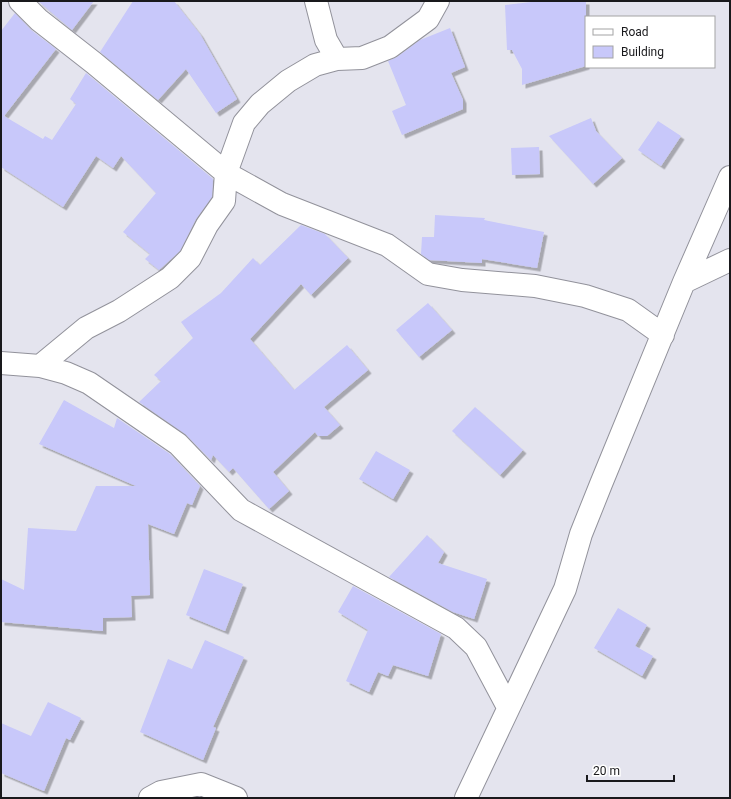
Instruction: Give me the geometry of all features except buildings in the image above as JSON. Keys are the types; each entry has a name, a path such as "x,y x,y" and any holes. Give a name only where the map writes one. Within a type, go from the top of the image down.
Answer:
{"street":[{"path":"20,1 39,20 94,62 226,173 282,204 387,245 428,274 462,280 535,286 585,296 628,310 663,335"},
{"path":"316,1 326,40 337,59"},
{"path":"40,366 86,328 119,311 170,278 190,258 208,225 224,201 226,173 244,123 260,104 288,81 315,65 337,59 362,58 390,47 428,19 438,1"},
{"path":"466,798 565,589 581,534 592,505 684,282 730,177"},
{"path":"684,282 730,260"},
{"path":"1,363 40,366 66,373 89,383 178,444 241,510 456,628 476,647 508,707"},
{"path":"150,798 161,792 201,784 236,798"}]}
